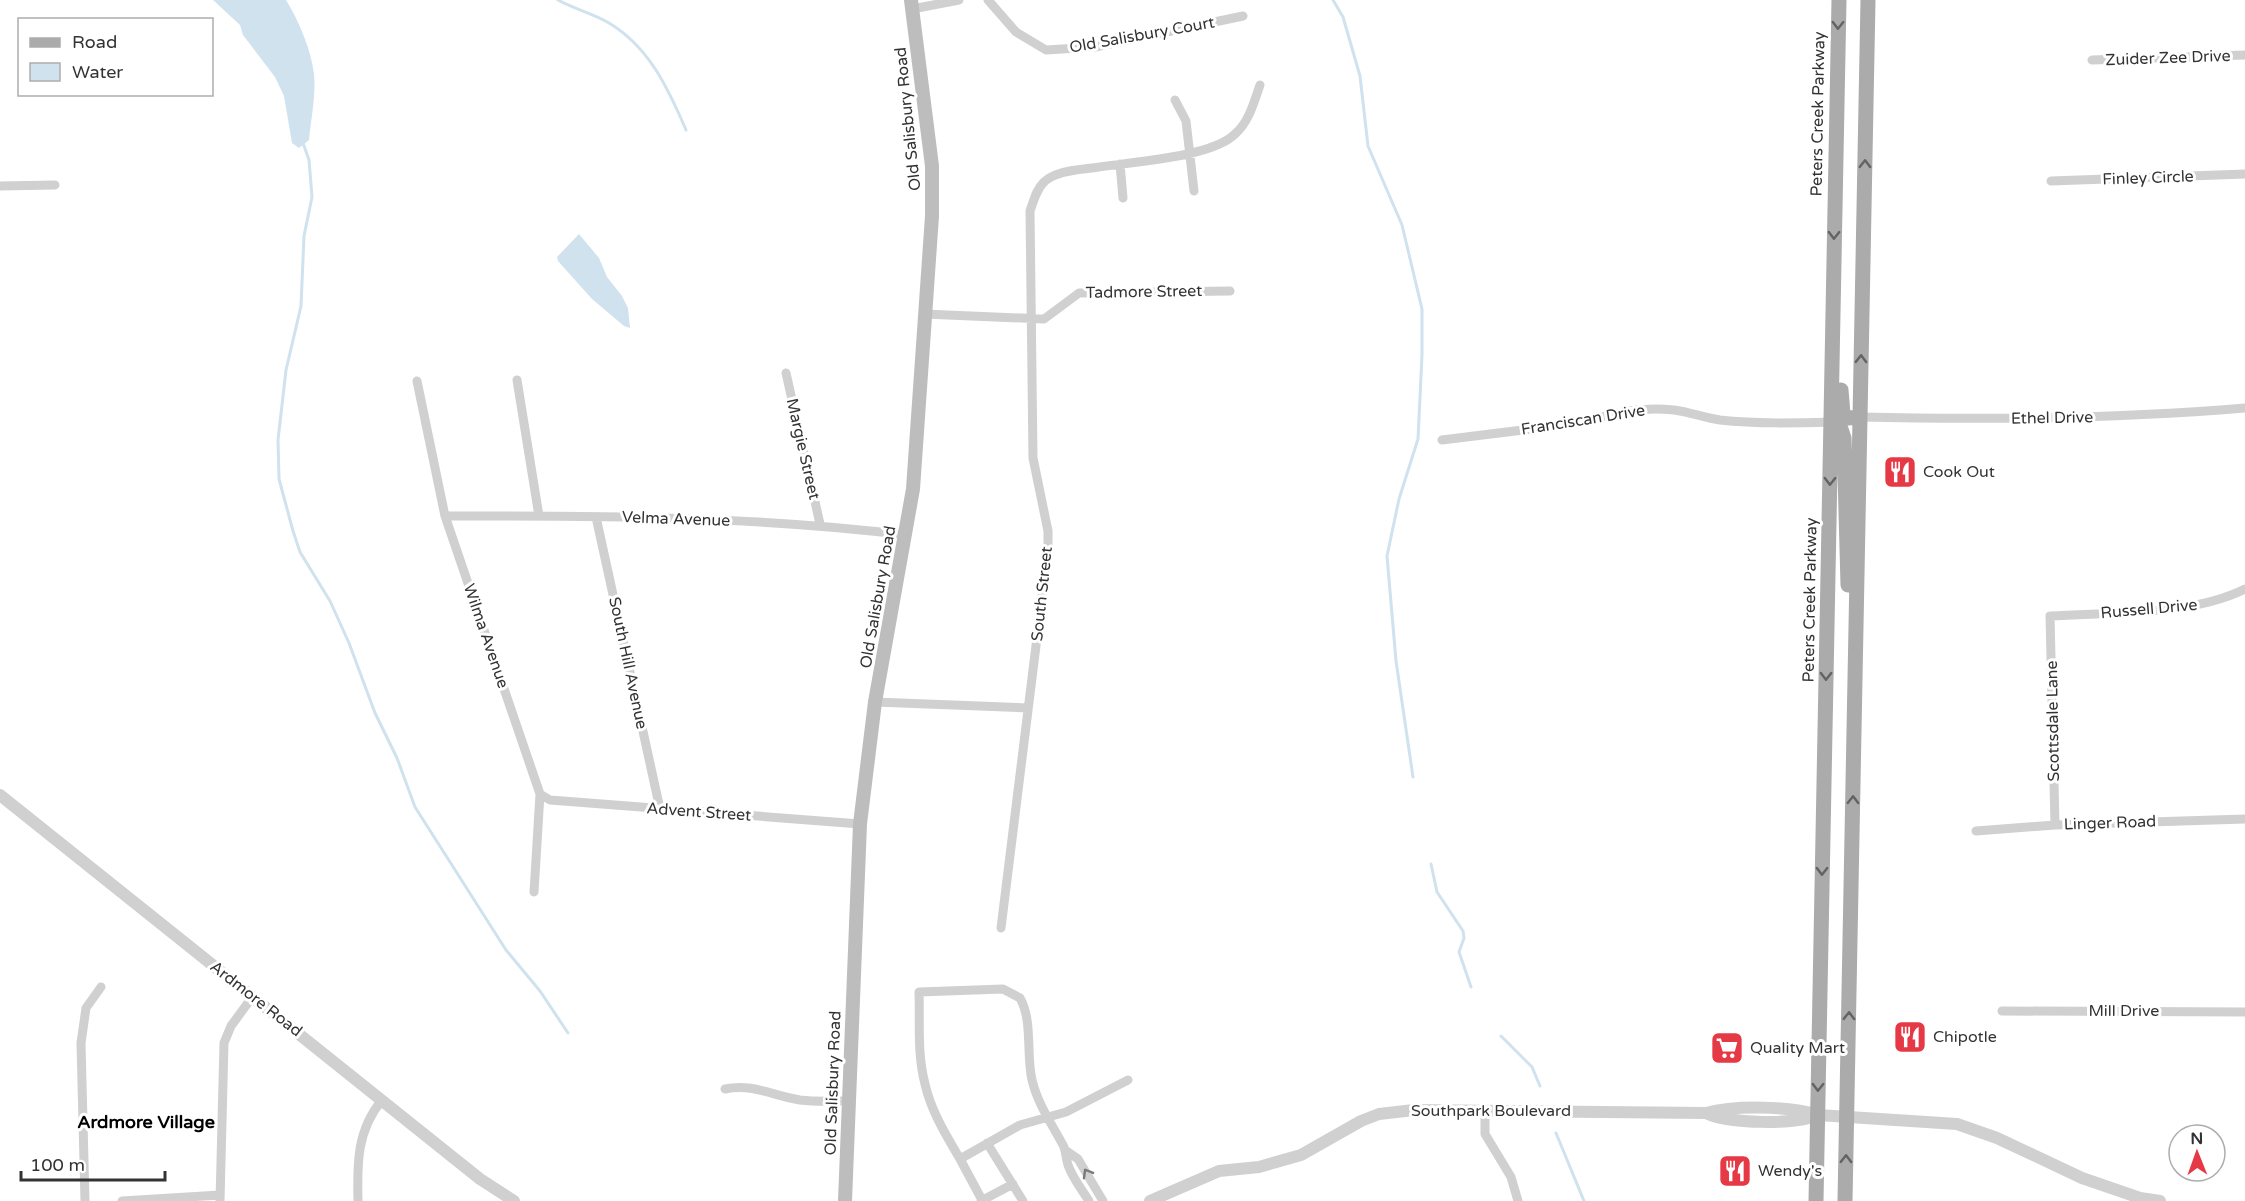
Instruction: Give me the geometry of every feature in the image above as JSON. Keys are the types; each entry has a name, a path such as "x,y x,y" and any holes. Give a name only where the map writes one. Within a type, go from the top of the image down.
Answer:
{"main road":[{"name":"Peters Creek Parkway","path":"1816,1201 1839,0"},
{"path":"1845,1201 1868,0"},
{"name":"Old Salisbury Road","path":"845,1201 860,824 875,702 913,489 932,216 932,166 912,5"},
{"path":"1833,284 1840,296 1843,414 1848,418 1859,417"},
{"path":"1832,422 1841,429 1844,438 1846,566 1848,586 1856,602"}],"street":[{"path":"912,5 959,0"},
{"name":"Old Salisbury Court","path":"988,0 1016,32 1046,50 1095,47 1243,16"},
{"name":"Zuider Zee Drive","path":"2092,60 2245,55"},
{"path":"1123,198 1120,164 1192,153 1215,147 1237,133 1250,113 1260,85"},
{"path":"1175,100 1186,122 1192,153 1194,191"},
{"name":"South Street","path":"1001,928 1048,540 1033,458 1030,211 1038,190 1047,180 1067,171 1120,164"},
{"name":"Finley Circle","path":"2051,181 2245,174"},
{"path":"0,186 55,185"},
{"name":"Tadmore Street","path":"924,314 1044,319 1079,293 1230,291"},
{"name":"Margie Street","path":"786,373 820,524"},
{"path":"517,380 539,516"},
{"name":"Wilma Avenue","path":"417,381 445,516 540,794 534,892"},
{"name":"Ethel Drive","path":"1859,417 1988,420 2160,415 2245,408"},
{"name":"Franciscan Drive","path":"1442,440 1588,422 1609,414 1636,409 1675,410 1719,420 1780,423 1832,422"},
{"name":"Velma Avenue","path":"445,516 596,517 820,524 906,535"},
{"name":"South Hill Avenue","path":"596,517 660,809"},
{"name":"Russell Drive","path":"2050,616 2188,607 2212,603 2245,589"},
{"name":"Scottsdale Lane","path":"2050,616 2055,825"},
{"path":"875,702 1028,708"},
{"name":"Advent Street","path":"540,794 550,800 860,824"},
{"name":"Ardmore Road","path":"0,795 480,1179 514,1201"},
{"name":"Linger Road","path":"1976,831 2055,825 2245,819"},
{"path":"85,1201 81,1043 86,1008 101,987"},
{"path":"1013,1184 982,1200 936,1116 924,1084 921,1059 920,992 1003,989 1018,996 1024,1012 1032,1081 1038,1101 1065,1150 1068,1165 1089,1201"},
{"path":"122,1201 220,1198 224,1043 231,1026 253,996"},
{"name":"Mill Drive","path":"2002,1011 2245,1012"},
{"path":"960,1159 1020,1125 1048,1119 1128,1080"},
{"path":"725,1089 741,1086 767,1089 783,1097 802,1100 849,1101"},
{"path":"358,1201 357,1164 364,1126 382,1100"},
{"name":"Southpark Boulevard","path":"1150,1201 1219,1171 1269,1164 1301,1155 1361,1121 1379,1114 1414,1110 1485,1110 1706,1113 1719,1119 1767,1120 1807,1120 1818,1115 1957,1124 1997,1138 2082,1178 2140,1198 2160,1201"},
{"path":"1485,1110 1485,1134 1507,1169 1518,1201"},
{"path":"987,1143 1023,1201"},
{"path":"1065,1150 1078,1159 1103,1201"}],"water":[{"path":"213,0 286,0 291,8 307,46 314,74 314,99 309,140 299,148 292,143 284,96 275,77 243,35 240,25"},
{"path":"579,234 599,258 607,277 622,296 628,308 630,328 624,326 592,299 558,261 557,257"}],"waterway":[{"path":"558,0 609,23 635,44 656,70 686,130"},
{"path":"1333,0 1343,17 1360,76 1368,146 1402,225 1422,309 1418,439 1399,499 1387,556 1396,661 1413,777"},
{"path":"303,143 309,160 312,197 304,236 301,306 286,370 278,440 279,479 293,531 300,552 330,601 349,643 375,713 397,758 415,807 506,950 540,991 568,1033"},
{"path":"1431,864 1437,892 1463,931 1464,938 1459,952 1471,987"},
{"path":"1501,1036 1532,1067 1540,1086"},
{"path":"1556,1133 1584,1201"}],"place":[{"name":"Cook Out","path":"1900,472"},
{"name":"Chipotle","path":"1910,1037"},
{"name":"Quality Mart","path":"1727,1048"},
{"name":"Wendy's","path":"1735,1171"}],"district":[{"name":"Ardmore Village","path":"146,1122"}]}
